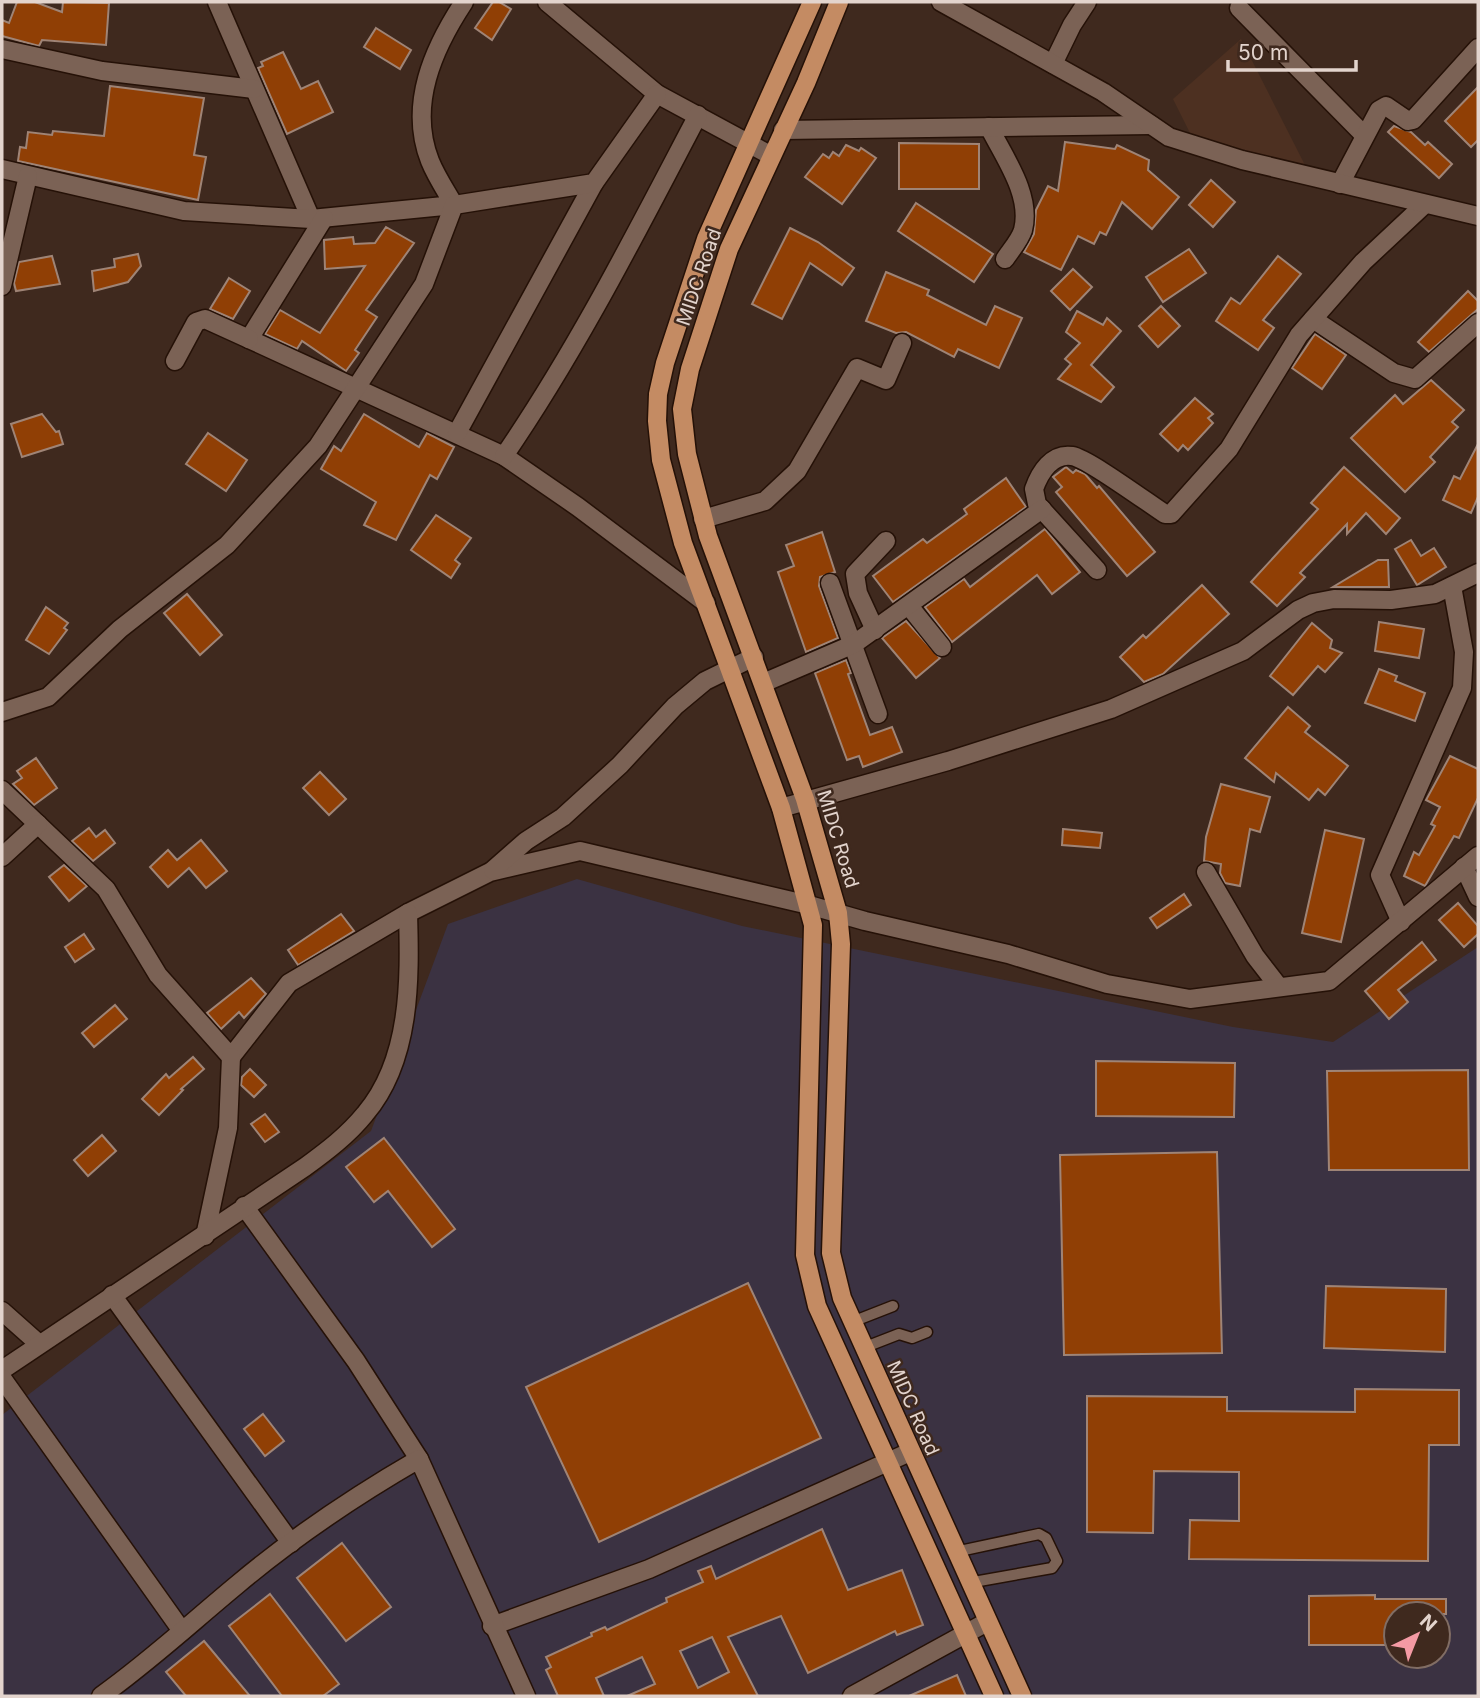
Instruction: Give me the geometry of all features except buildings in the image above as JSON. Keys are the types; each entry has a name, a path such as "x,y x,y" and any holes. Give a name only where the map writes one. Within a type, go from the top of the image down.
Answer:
{"main road":[{"name":"MIDC Road","path":"812,2 706,239 665,363 658,394 661,460 683,544 781,808 813,925 805,1255 817,1306 994,1696"},
{"name":"MIDC Road","path":"839,2 729,248 690,369 682,409 687,454 704,519 805,799 838,913 841,944 831,1253 842,1298 968,1583 1022,1696"},
{"path":"810,1066 835,1067"}],"street":[{"path":"217,2 254,89 317,218"},
{"path":"2,712 48,697 120,629 227,545 318,446 424,284 454,205 430,161 419,115 429,69 464,2"},
{"path":"547,2 657,94 770,155"},
{"path":"941,2 1103,92 1169,137 1242,160 1478,216"},
{"path":"1053,64 1087,2"},
{"path":"1239,8 1364,135"},
{"path":"1340,184 1364,135 1382,107 1387,106 1408,121 1413,120 1478,48"},
{"path":"2,49 102,71 254,89"},
{"path":"457,433 594,183 657,94"},
{"path":"504,456 584,331 698,115"},
{"path":"783,130 1151,125"},
{"path":"989,127 1018,184 1023,208 1023,231 1005,259"},
{"path":"2,169 184,211 317,218 454,205 594,183"},
{"path":"2,286 28,176"},
{"path":"1097,570 1042,509 1034,496 1041,472 1055,459 1073,456 1165,514 1171,514 1229,449 1292,345 1313,319 1363,262 1425,204"},
{"path":"249,339 317,218"},
{"path":"176,360 196,322 205,319 457,433 504,456 578,507 706,604"},
{"path":"1313,319 1394,373 1415,379 1478,323"},
{"path":"704,519 765,500 797,471 857,368 886,380 902,343"},
{"path":"763,683 854,644 1042,509"},
{"path":"876,629 858,593 856,574 886,541"},
{"path":"781,808 805,799 948,761 1111,709 1243,651 1298,610 1313,603 1334,600 1391,600 1435,594 1478,573"},
{"path":"830,583 878,714"},
{"path":"1401,922 1380,875 1438,748 1462,688 1464,652 1452,586"},
{"path":"909,606 942,646"},
{"path":"490,872 526,841 563,817 705,681 754,657"},
{"path":"2,790 106,889 158,975 231,1057"},
{"path":"2,857 38,824"},
{"path":"205,1236 228,1128 231,1057 289,983 408,913 490,872 580,851 1008,954 1107,984 1190,999 1329,981 1478,856"},
{"path":"1464,867 1478,897"},
{"path":"1206,872 1255,956 1279,987"},
{"path":"2,1370 38,1343 205,1236 244,1206 305,1167 342,1139 367,1112 397,1053 406,1013 410,967 408,913"},
{"path":"244,1206 356,1361 418,1459 526,1696"},
{"path":"112,1296 291,1543"},
{"path":"2,1311 38,1343"},
{"path":"2,1378 182,1631"},
{"path":"492,1626 649,1569 910,1452"},
{"path":"101,1696 347,1500 418,1459"},
{"path":"852,1696 987,1622"}],"lane":[{"path":"852,1322 892,1306"},
{"path":"863,1348 899,1334 912,1338 927,1332"},
{"path":"954,1552 1039,1534 1046,1538 1057,1561 1052,1568 968,1583"}],"shaded area":[{"path":"1241,39 1308,171 1196,145 1173,99"},
{"path":"577,879 742,926 1233,1027 1333,1042 1478,947 1478,1696 2,1696 2,1415 371,1131 448,924"}]}
